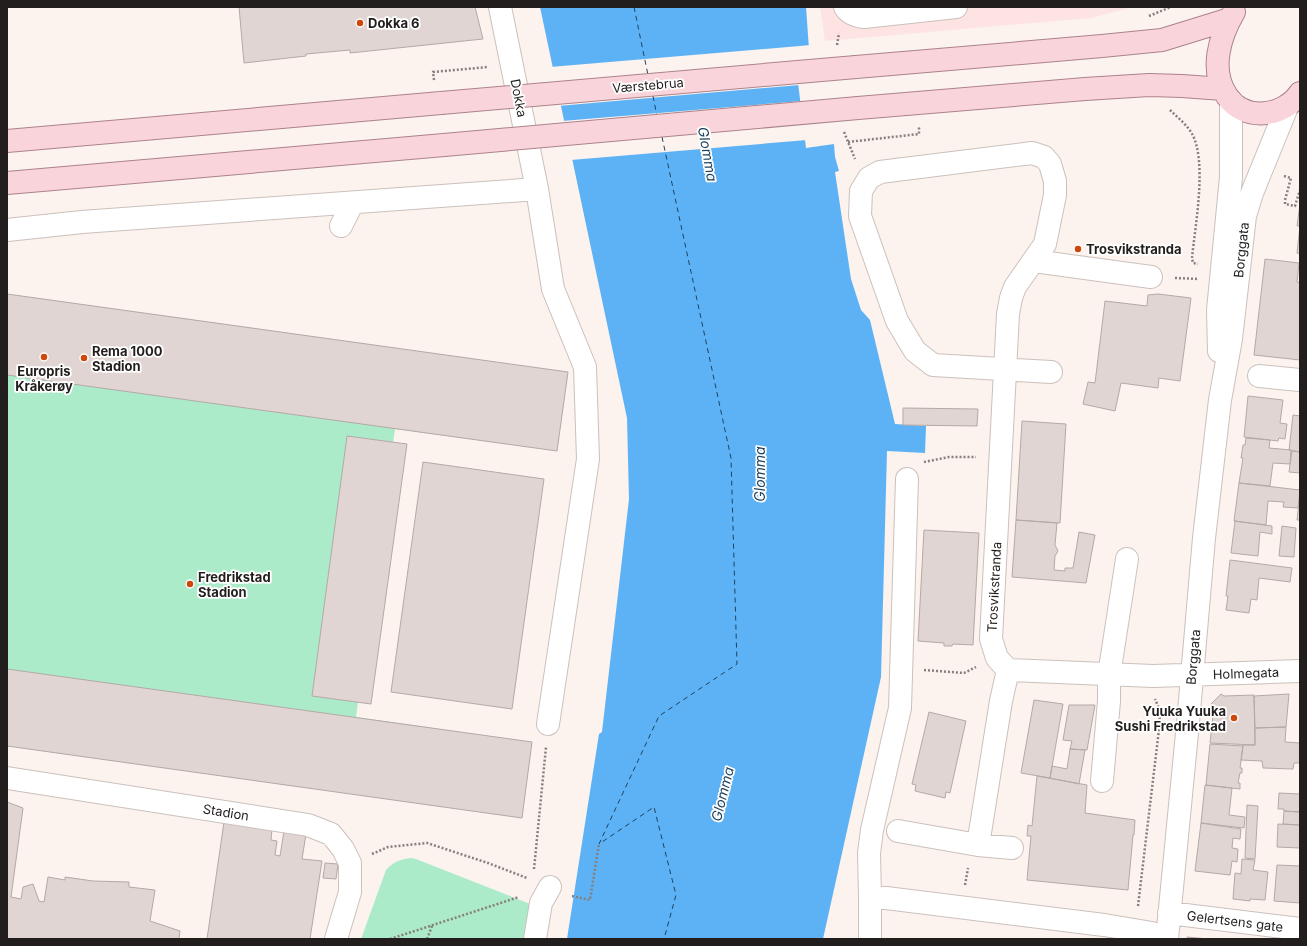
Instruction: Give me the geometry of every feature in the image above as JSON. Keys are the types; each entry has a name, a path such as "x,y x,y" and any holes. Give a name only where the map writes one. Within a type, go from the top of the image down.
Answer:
{"main road":[{"name":"Værstebrua","path":"7,141 1162,40 1234,13"},
{"path":"1227,95 1220,80 1218,58 1221,40 1234,13"},
{"path":"7,182 1092,88 1182,86 1227,95 1250,112 1266,114 1276,112 1294,100"}],"street":[{"name":"Dokka","path":"500,7 537,190 553,289 585,367 588,459 548,724"},
{"path":"845,7 850,14 864,17 956,7"},
{"name":"Borggata","path":"1220,400 1218,310 1231,177 1227,95"},
{"name":"Borggata","path":"1151,934 1170,913 1204,538 1220,400 1231,339 1245,216 1252,193 1294,100"},
{"name":"Trosvikstranda","path":"1003,664 991,640 1006,369 1008,314 1015,287 1045,244 1055,195 1055,181 1050,164 1044,157 1032,154 880,172 869,178 861,191 860,216 897,322 915,352 932,365 1006,369"},
{"path":"7,230 82,222 537,190"},
{"path":"341,226 352,204"},
{"path":"1034,261 1151,276"},
{"path":"1006,369 1051,372"},
{"path":"1259,376 1300,380"},
{"path":"870,939 869,853 872,830 900,708 907,479"},
{"path":"1102,781 1109,701 1109,675 1127,559"},
{"path":"975,844 1001,700 1003,664 1109,675 1153,676 1192,674"},
{"name":"Holmegata","path":"1192,674 1300,671"},
{"name":"Stadion","path":"7,778 308,825 331,834 343,849 350,863 350,892 336,939"},
{"path":"898,831 975,844 1012,848"},
{"path":"535,939 541,903 541,884"},
{"path":"870,896 1104,925 1151,934"},
{"name":"Gelertsens gate","path":"1170,913 1300,929"}],"path":[{"path":"433,72 491,67"},
{"path":"1169,109 1192,133 1197,150 1199,170 1192,258 1193,263 1204,266"},
{"path":"848,142 919,134"},
{"path":"1281,175 1290,178 1285,204 1294,206 1300,190"},
{"path":"907,479 909,474 921,462 949,457 989,457 1000,460"},
{"path":"902,669 964,673 1003,664"},
{"path":"1151,934 1160,721 1158,706 1152,693"},
{"path":"534,872 548,724"},
{"path":"350,863 388,847 428,843 488,862 541,884"},
{"path":"590,895 599,844"},
{"path":"961,907 975,844"},
{"path":"390,939 432,925 541,884"},
{"path":"427,939 432,925"}],"shaded area":[{"path":"820,7 1133,7 1091,18 825,41"}],"green space":[{"name":"Fredrikstad Stadion","path":"7,294 568,372 557,451 395,429 356,717 532,742 522,818 7,746"},
{"path":"411,858 530,904 528,939 361,939 386,870 397,861"}],"water":[{"name":"Glomma","path":"540,7 806,7 809,49 794,50 806,148 834,144 835,157 839,171 835,172 851,279 861,310 870,320 895,424 926,426 925,453 887,451 881,677 823,939 567,939 599,734 602,732 629,499 627,418"}],"pier":[{"path":"811,45 810,50 796,52 800,85 558,106 550,67"},
{"path":"802,101 807,140 571,160 562,121"}],"building":[{"name":"Dokka 6","path":"239,7 475,7 483,39 350,53 350,50 306,54 306,56 244,63"},
{"path":"1300,204 1300,226 1297,226"},
{"path":"1300,226 1300,254 1297,253"},
{"path":"1265,259 1299,263 1297,282 1300,283 1300,360 1254,355"},
{"path":"7,294 568,372 557,451 7,375"},
{"path":"1158,294 1191,298 1180,381 1159,378 1158,388 1121,383 1115,411 1083,404 1088,382 1095,383 1105,301 1147,306 1148,295"},
{"path":"1248,396 1283,400 1280,423 1287,424 1285,439 1279,438 1278,441 1244,437"},
{"path":"903,408 978,409 977,426 903,425"},
{"path":"1293,415 1300,416 1300,452 1289,450"},
{"path":"1022,421 1066,424 1060,523 1016,520"},
{"path":"347,436 407,444 371,704 312,696"},
{"path":"1246,438 1270,440 1269,448 1291,450 1290,464 1273,463 1270,486 1239,483 1243,458 1241,458 1243,445 1245,445"},
{"path":"1292,451 1300,452 1300,473 1289,472"},
{"path":"423,462 544,479 512,709 391,692"},
{"path":"1239,483 1300,490 1298,508 1283,507 1284,502 1268,501 1266,525 1234,521"},
{"path":"1300,494 1300,520 1297,520"},
{"path":"1016,520 1057,523 1055,545 1058,551 1055,556 1054,570 1065,571 1065,568 1073,568 1079,532 1095,535 1086,583 1012,577"},
{"path":"1235,521 1272,526 1272,534 1260,532 1258,556 1231,553"},
{"path":"1282,526 1296,528 1294,557 1279,556"},
{"path":"924,530 979,533 973,645 953,644 952,646 944,646 944,643 918,641"},
{"path":"1230,560 1292,568 1290,582 1259,578 1257,600 1251,599 1249,613 1226,610"},
{"path":"7,669 532,742 522,818 7,746"},
{"name":"Yuuka Yuuka Sushi Fredrikstad","path":"1221,694 1224,696 1254,695 1255,745 1210,743 1214,707 1211,704"},
{"path":"1289,694 1286,727 1255,728 1254,696"},
{"path":"1034,700 1063,704 1050,778 1021,773"},
{"path":"1069,705 1095,705 1087,750 1070,749 1072,741 1063,740"},
{"path":"929,712 966,721 950,793 946,792 945,798 915,791 916,785 912,784"},
{"path":"1286,727 1285,742 1300,743 1300,763 1294,763 1293,769 1263,768 1262,761 1241,760 1243,745 1255,745 1255,728"},
{"path":"1210,744 1243,746 1240,768 1242,768 1242,773 1240,773 1238,783 1240,783 1240,789 1206,785"},
{"path":"1070,749 1085,750 1079,784 1050,778 1052,766 1067,769"},
{"path":"1037,776 1087,785 1085,813 1135,820 1128,890 1027,880 1031,836 1027,836 1028,825 1032,826"},
{"path":"1205,785 1232,788 1229,815 1245,817 1244,828 1201,823"},
{"path":"1279,793 1300,794 1300,812 1278,809"},
{"path":"7,802 23,808 11,897 21,899 23,887 33,884 39,901 44,902 48,877 65,880 65,877 93,881 129,882 129,887 155,890 150,921 180,931 179,939 7,939"},
{"path":"1247,805 1258,806 1255,859 1245,858"},
{"path":"1284,811 1300,812 1300,825 1283,824"},
{"path":"224,822 272,829 271,840 277,841 275,855 280,856 284,831 306,834 302,859 322,861 310,939 207,939"},
{"path":"1201,823 1241,829 1240,839 1233,838 1232,848 1238,849 1237,862 1232,861 1230,875 1195,871"},
{"path":"1278,824 1300,825 1300,848 1277,847"},
{"path":"1242,859 1255,860 1253,870 1268,872 1265,900 1250,899 1250,901 1233,899 1235,873 1241,874"},
{"path":"325,863 338,864 336,879 323,878"},
{"path":"1277,865 1300,866 1300,903 1274,901"},
{"path":"1187,937 1208,939 1187,939"}],"ferry route":[{"path":"634,7 648,75"},
{"path":"653,96 657,116"},
{"path":"662,137 731,458 737,664 659,716 599,844 654,807 676,895 664,939"}],"place":[{"name":"Dokka 6","path":"360,23"},
{"name":"Trosvikstranda","path":"1078,249"},
{"name":"Europris Kråkerøy","path":"44,357"},
{"name":"Rema 1000 Stadion","path":"84,358"},
{"name":"Fredrikstad Stadion","path":"190,584"},
{"name":"Yuuka Yuuka Sushi Fredrikstad","path":"1234,718"}]}
